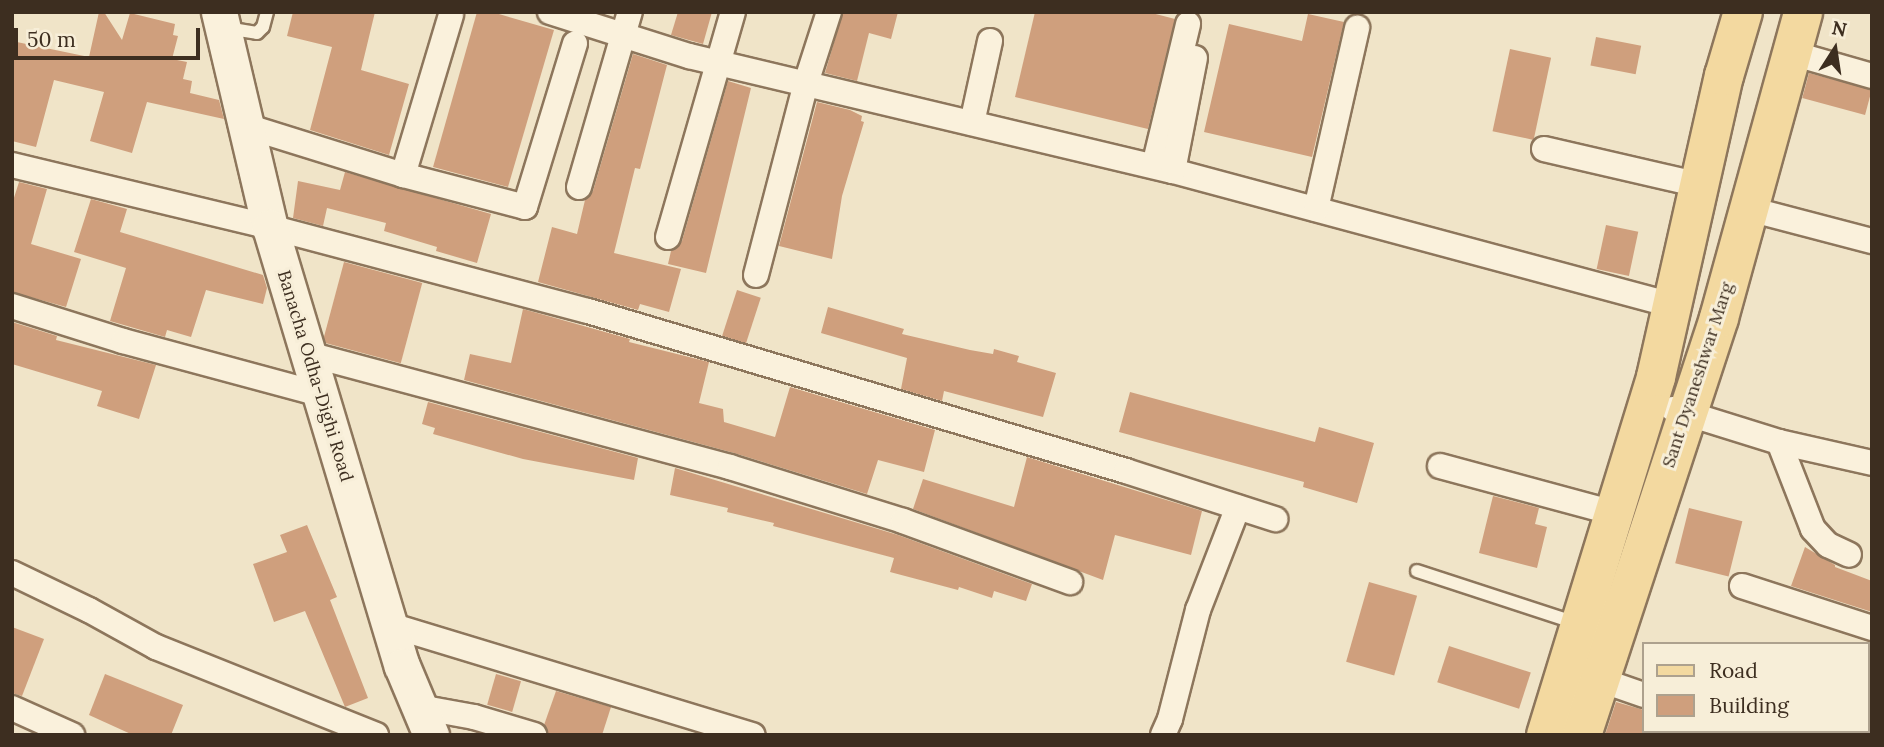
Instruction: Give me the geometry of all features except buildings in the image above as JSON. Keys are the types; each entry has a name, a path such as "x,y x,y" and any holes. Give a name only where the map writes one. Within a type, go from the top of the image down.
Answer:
{"main road":[{"name":"Sant Dyaneshwar Marg","path":"1582,735 1583,673 1580,624 1649,400 1724,76 1742,12"},
{"name":"Sant Dyaneshwar Marg","path":"1546,735 1583,673 1685,414 1719,318 1803,12"}],"street":[{"path":"550,12 627,24 719,63 1163,169 1672,305"},
{"path":"668,237 733,12"},
{"path":"756,275 806,83 829,12"},
{"path":"403,174 451,15"},
{"name":"Banacha Odha-Dighi Road","path":"215,17 246,126 270,228 390,625 425,721"},
{"path":"579,187 627,24"},
{"path":"1163,169 1195,26"},
{"path":"1316,209 1357,28"},
{"path":"972,123 989,41"},
{"path":"246,126 525,208 575,43"},
{"path":"1792,52 1872,76"},
{"path":"1544,149 1700,185"},
{"path":"12,165 270,228 587,311 765,362 1275,519"},
{"path":"1749,209 1872,242"},
{"path":"12,306 123,341 320,394"},
{"path":"308,354 730,467 903,521 1070,582"},
{"path":"1649,400 1685,414 1779,442 1872,463"},
{"path":"1779,442 1813,529 1828,545 1849,555"},
{"path":"1440,466 1614,513"},
{"path":"1163,735 1170,719 1198,611 1238,507"},
{"path":"12,573 89,610 156,647 376,735"},
{"path":"1742,586 1872,628"},
{"path":"390,625 753,735"},
{"path":"1583,673 1643,695"},
{"path":"12,708 72,735"},
{"path":"425,721 474,717 534,735"}],"lane":[{"path":"215,17 257,33 263,27 267,12"},
{"path":"1417,571 1580,624"}]}
